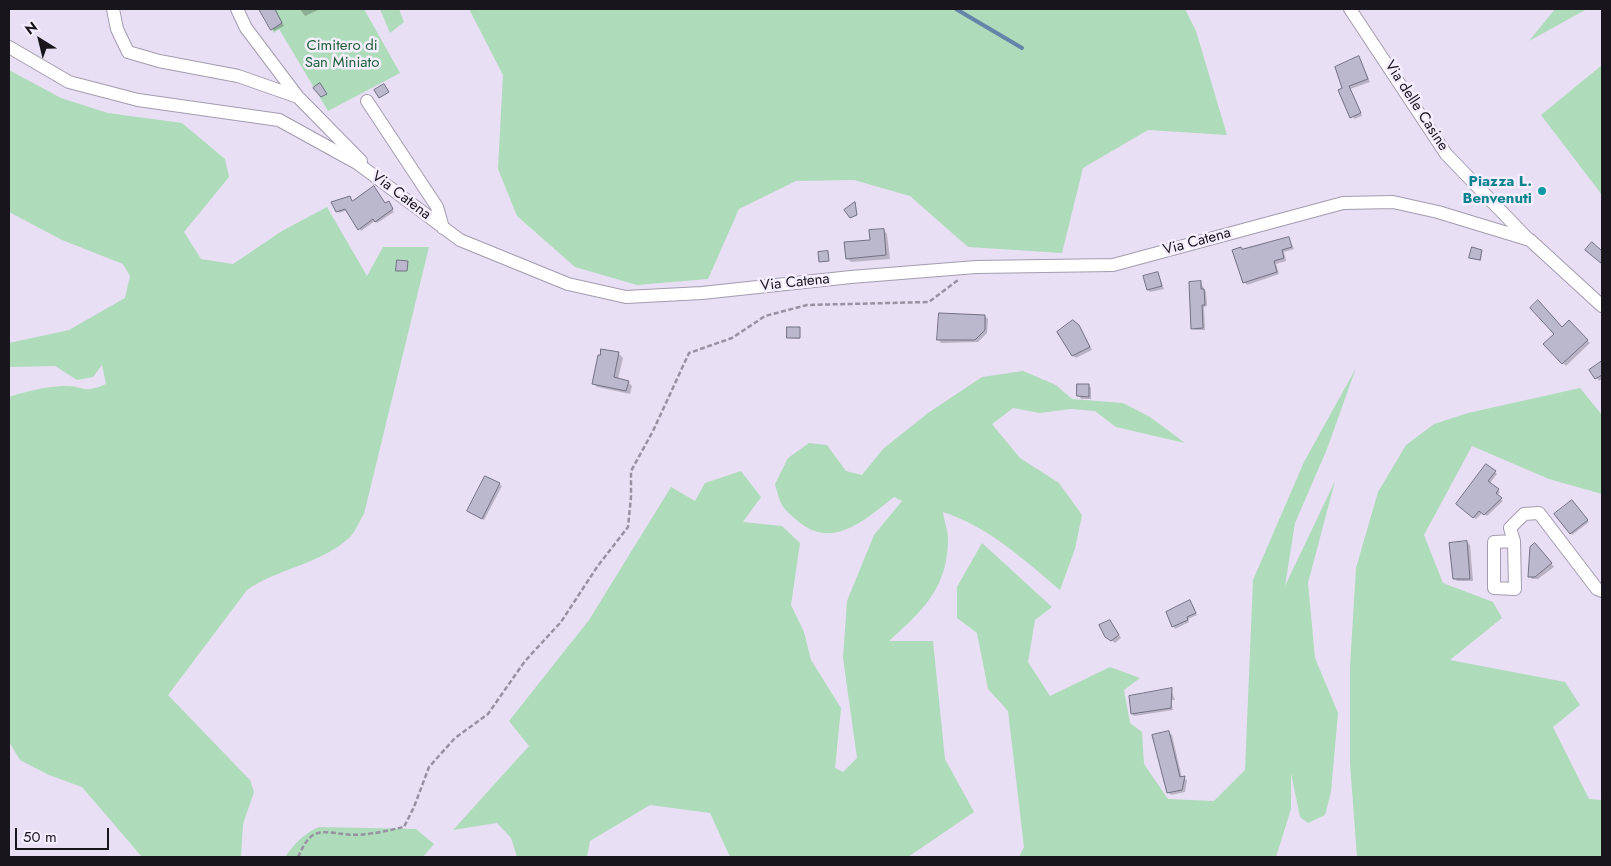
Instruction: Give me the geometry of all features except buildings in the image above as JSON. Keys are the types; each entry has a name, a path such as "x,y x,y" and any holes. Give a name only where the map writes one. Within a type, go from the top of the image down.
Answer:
{"street":[{"path":"113,9 117,29 128,52 160,61 238,76 298,97"},
{"path":"237,9 246,28 298,97 380,180"},
{"name":"Via delle Casine","path":"1350,9 1446,154 1530,240"},
{"name":"Via Catena","path":"9,47 69,82 138,100 279,120 357,163 460,240 568,284 626,297 702,293 851,277 976,267 1113,265 1343,203 1394,202 1438,212 1530,240 1602,306"},
{"path":"367,101 437,207 443,228"},
{"path":"1514,541 1510,528 1524,514 1540,513 1597,589 1602,591"}],"path":[{"path":"298,857 304,843 314,834 326,832 346,835 375,834 404,827 414,808 429,767 455,738 488,714 525,661 561,622 597,567 628,527 632,497 631,471 654,431 689,353 732,338 765,316 808,305 929,302 976,267"}],"green space":[{"name":"Cimitero di San Miniato","path":"260,9 364,9 400,73 328,111 279,29 274,33"},
{"path":"380,9 399,9 404,22 390,33"},
{"path":"469,9 1185,9 1196,31 1227,135 1148,130 1083,168 1062,253 968,247 910,196 854,180 796,181 739,209 708,279 637,285 575,267 517,216 498,169 503,75"},
{"path":"1555,9 1587,9 1529,41"},
{"path":"1602,65 1602,195 1541,115"},
{"path":"9,70 61,98 108,113 182,123 225,159 229,177 184,232 201,259 233,264 282,231 327,207 367,276 383,247 429,247 364,514 356,529 350,537 326,554 272,576 247,590 168,695 250,780 254,792 243,824 241,857 142,857 82,787 49,775 20,760 9,742 9,397 50,387 71,386 92,389 106,384 102,365 93,377 77,380 55,366 9,367 9,343 69,330 125,298 130,276 123,264 62,240 9,212"},
{"path":"1356,368 1327,449 1295,523 1285,586 1335,481 1308,583 1315,658 1338,713 1331,792 1325,815 1308,823 1300,817 1291,773 1291,809 1276,857 1019,857 1024,847 1008,711 988,689 977,633 957,618 957,587 982,543 1052,607 1035,620 1028,662 1050,696 1110,667 1140,678 1124,690 1130,723 1142,732 1144,764 1168,799 1214,801 1245,770 1253,580 1304,462"},
{"path":"1023,371 1056,385 1072,399 1123,403 1150,417 1185,443 1116,427 1095,411 1071,409 1040,413 1013,408 992,424 1020,458 1059,483 1082,515 1075,549 1060,590 990,535 960,518 943,512 948,539 947,556 938,585 922,608 889,641 933,641 945,759 974,812 908,857 730,857 710,813 650,805 590,841 587,857 517,857 511,838 497,823 453,830 529,746 509,721 589,620 671,487 695,501 705,483 741,471 761,497 743,522 782,526 800,543 791,605 804,632 811,660 841,708 835,768 843,772 857,758 843,658 847,601 874,535 902,501 894,497 861,522 837,532 824,533 812,530 788,513 780,502 775,484 788,458 809,443 827,445 846,471 862,475 883,449 928,413 982,377"},
{"path":"1580,388 1602,415 1602,494 1549,479 1472,446 1424,535 1443,583 1493,602 1502,618 1450,660 1565,682 1580,705 1553,727 1589,799 1602,800 1602,857 1357,857 1350,763 1350,666 1356,568 1378,492 1406,445 1434,424 1468,413"},
{"path":"319,827 416,829 434,844 423,857 285,857 300,839"}],"waterway":[{"path":"956,9 1022,48"}],"place":[{"name":"Piazza L. Benvenuti","path":"1542,191"}]}
